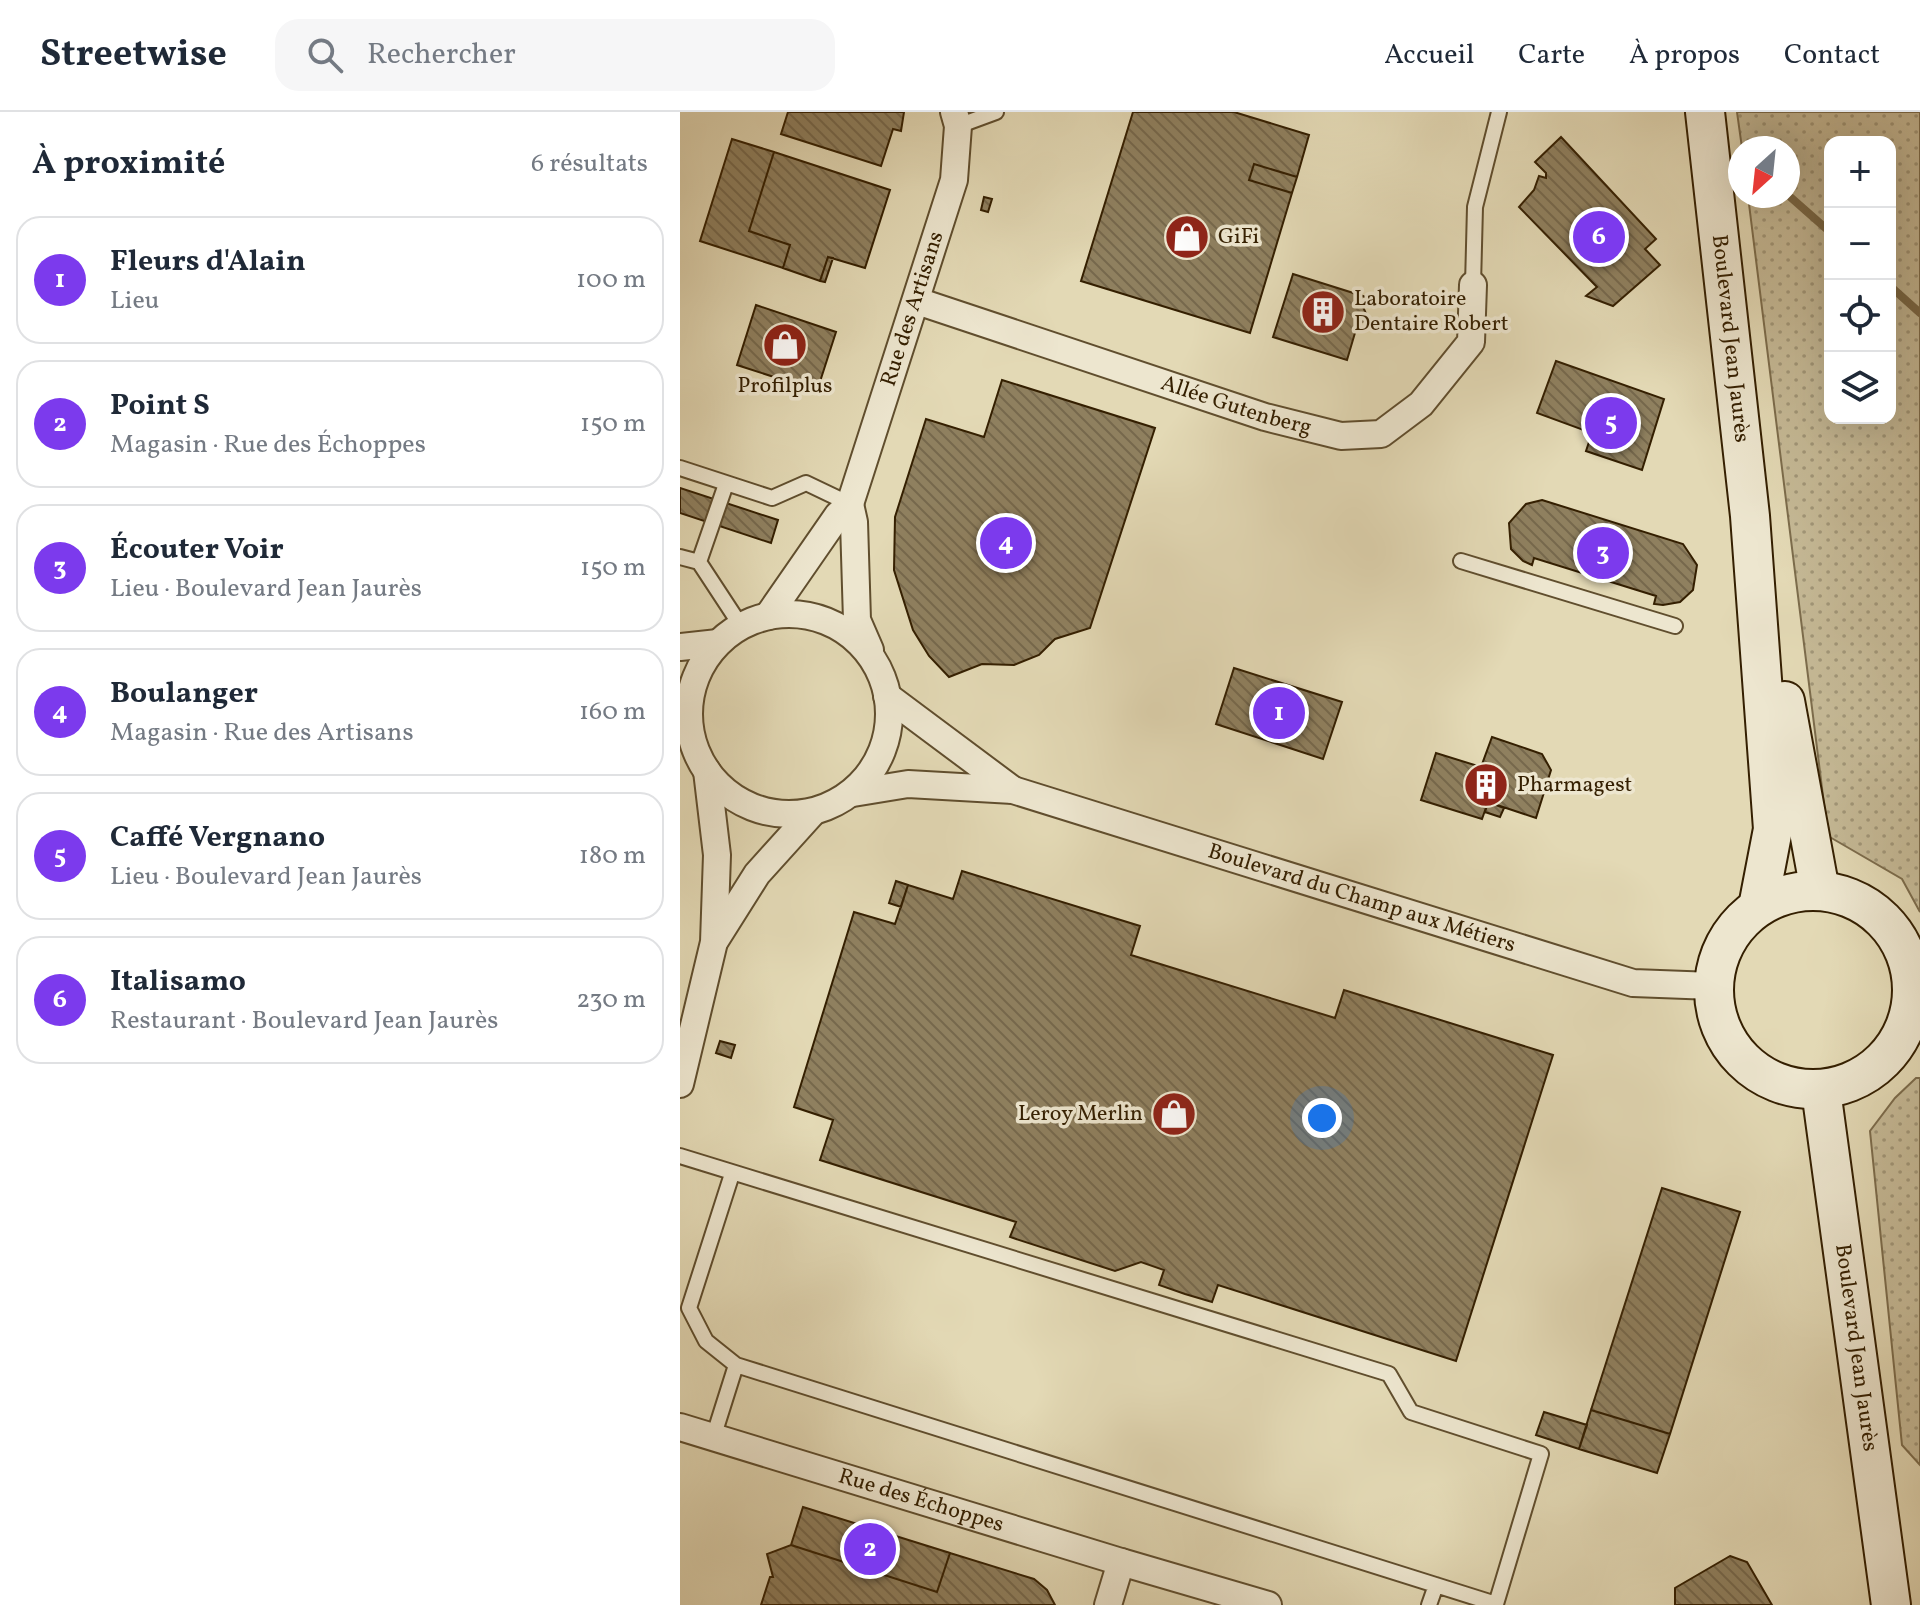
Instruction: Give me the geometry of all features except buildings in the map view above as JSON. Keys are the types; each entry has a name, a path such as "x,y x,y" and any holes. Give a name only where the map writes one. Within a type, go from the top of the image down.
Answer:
{"street":[{"name":"Boulevard Jean Jaurès","path":"1705,112 1750,516 1773,829 1758,907"},
{"name":"Rue des Artisans","path":"768,616 838,515 850,504 954,180 956,119"},
{"name":"Allée Gutenberg","path":"917,301 1265,417 1341,436 1381,434 1421,404 1471,342 1473,285"},
{"name":"Rue des Artisans","path":"850,504 854,522 857,620 873,659"},
{"name":"Boulevard Jean Jaurès","path":"1750,516 1820,891"},
{"path":"714,942 757,874 813,812 853,793 872,772 885,747 890,716 887,696 873,659 853,636 827,621 798,614 768,616 741,626 718,643 702,664 691,690 684,720 707,771 740,803 771,814 813,812"},
{"path":"680,647 718,643"},
{"name":"Boulevard du Champ aux Métiers","path":"887,696 1013,790"},
{"path":"680,1084 714,942 717,840 707,771"},
{"name":"Boulevard du Champ aux Métiers","path":"853,793 908,784 1013,790 1633,983 1713,986"},
{"path":"1820,891 1853,899 1881,918 1901,944 1912,976 1916,1014 1879,1065 1852,1082 1821,1090 1788,1087 1757,1073 1732,1050 1717,1020 1713,986 1719,955 1735,928 1758,907 1788,893 1820,891"},
{"name":"Boulevard Jean Jaurès","path":"1821,1090 1891,1605"},
{"name":"Rue des Échoppes","path":"680,1427 1253,1603"},
{"path":"1108,1605 1121,1562"}],"lane":[{"path":"956,119 996,112"},
{"path":"1473,285 1475,207 1499,112"},
{"path":"680,468 772,498 806,483 850,504"},
{"path":"699,562 726,484"},
{"path":"680,557 699,562 741,626"},
{"path":"1461,561 1675,626"},
{"path":"680,1156 1389,1374 1411,1412 1541,1454 1496,1604 736,1365 706,1341 689,1308 732,1174"},
{"path":"713,1438 736,1365"},
{"path":"1429,1605 1436,1585"}],"shaded area":[{"path":"1737,112 1920,112 1920,912 1902,879 1828,836 1750,208 1800,208 1800,136 1740,136"},
{"path":"1916,1078 1920,1078 1920,1465 1902,1445 1870,1131 1895,1098"}],"waterway":[{"path":"1800,206 1824,227"},
{"path":"1896,291 1920,313"}],"place":[{"name":"GiFi","path":"1187,237"},
{"name":"Italisamo","path":"1599,237"},
{"name":"Laboratoire Dentaire Robert","path":"1323,312"},
{"name":"Profilplus","path":"785,345"},
{"name":"Caffé Vergnano","path":"1611,423"},
{"name":"Boulanger","path":"1006,543"},
{"name":"Écouter Voir","path":"1603,553"},
{"name":"Fleurs d'Alain","path":"1279,713"},
{"name":"Pharmagest","path":"1486,785"},
{"name":"Leroy Merlin","path":"1174,1114"},
{"name":"Point S","path":"870,1549"}]}
